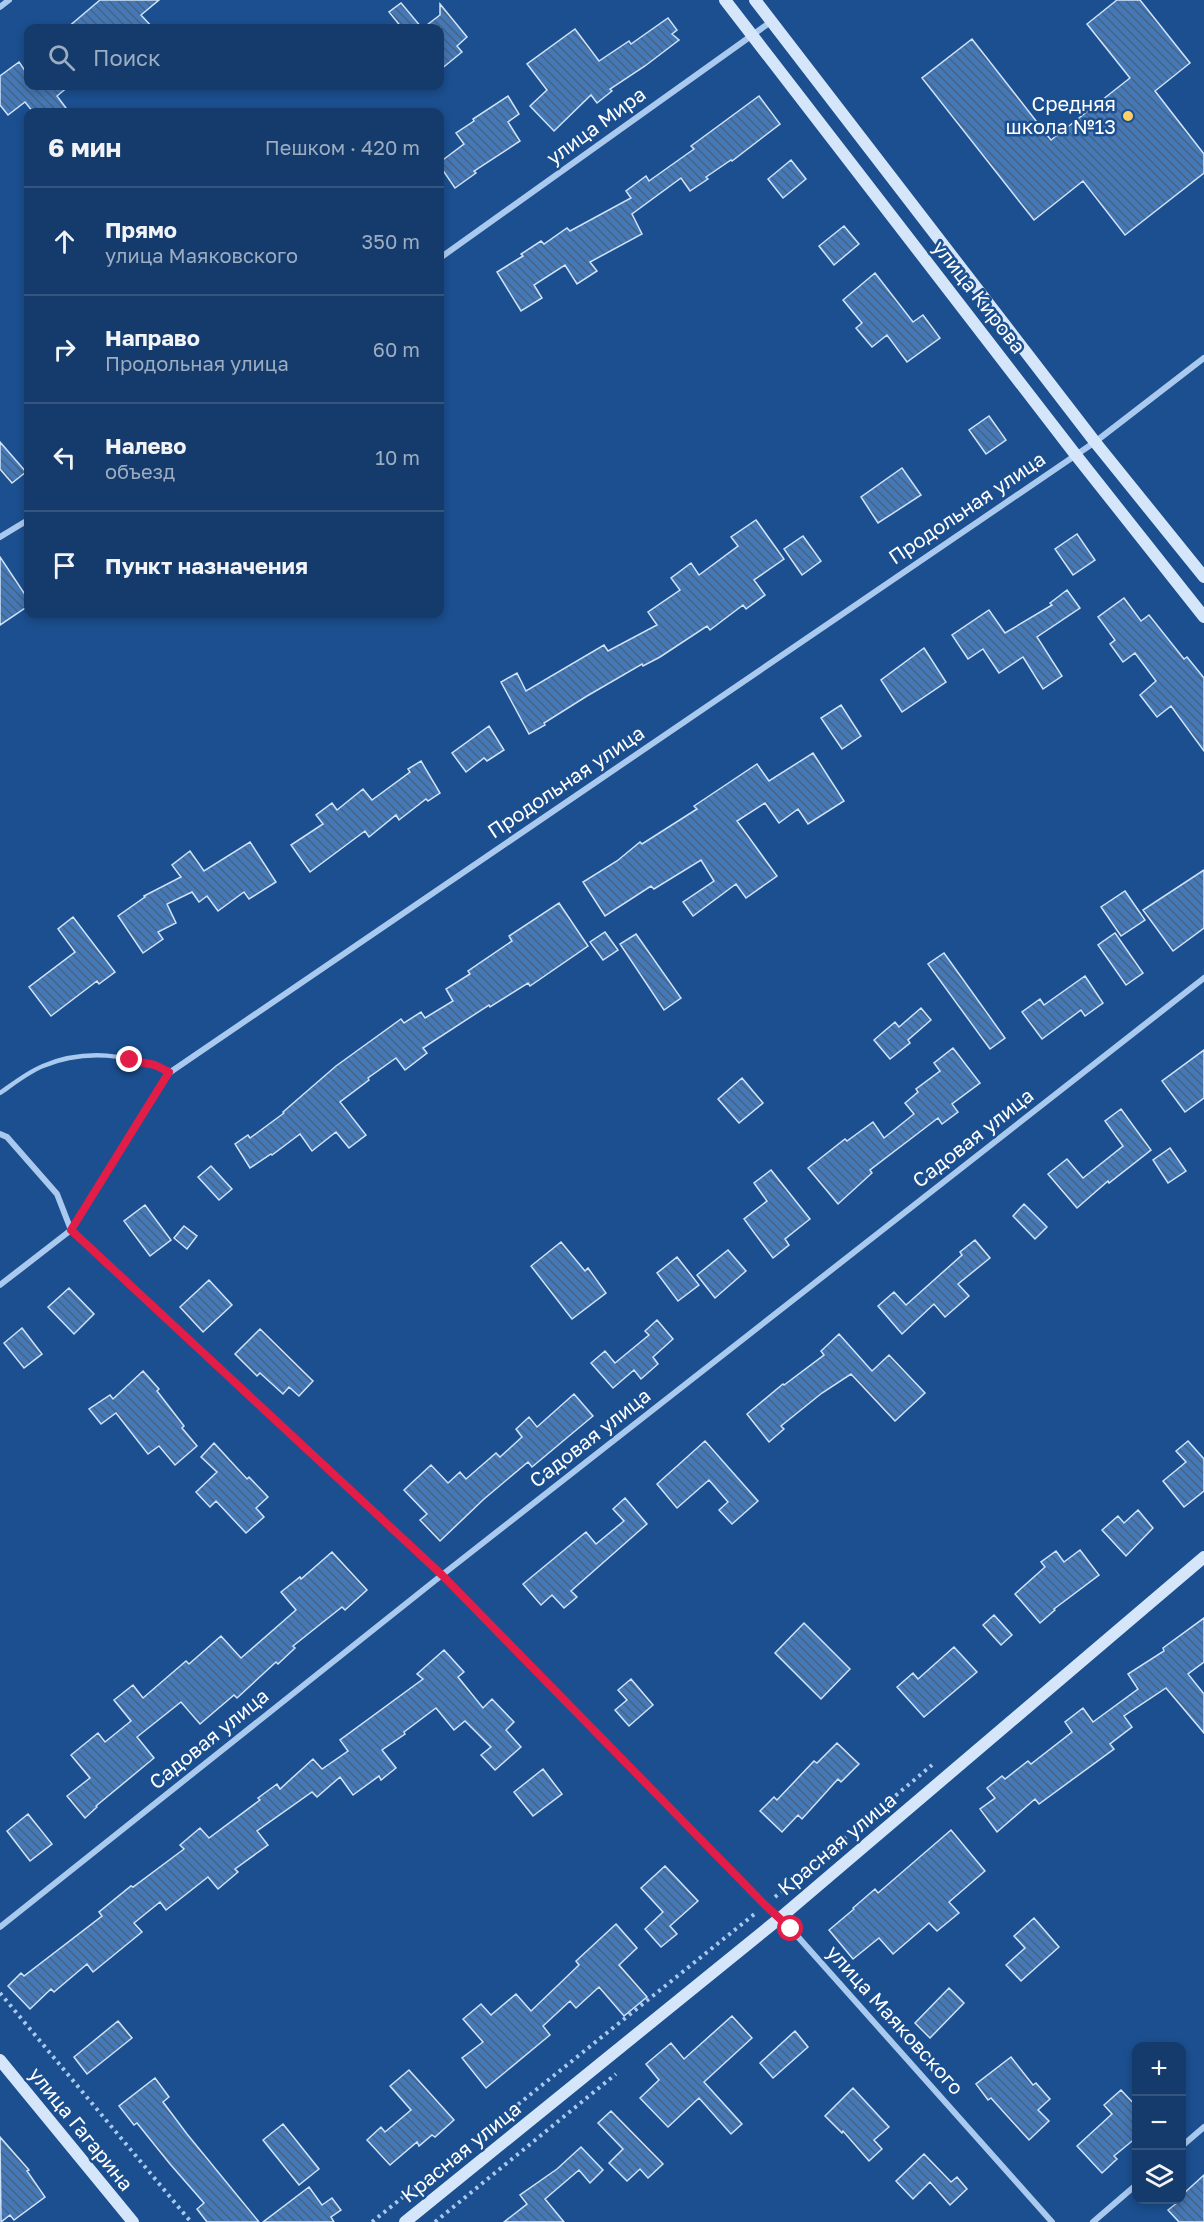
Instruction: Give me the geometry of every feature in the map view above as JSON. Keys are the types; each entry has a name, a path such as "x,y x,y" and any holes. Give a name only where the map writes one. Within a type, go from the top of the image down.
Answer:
{"street":[{"path":"0,7 9,0"},
{"name":"улица Кирова","path":"725,0 1075,454 1204,617"},
{"name":"улица Кирова","path":"755,0 1095,442 1204,577"},
{"name":"улица Мира","path":"444,255 772,21"},
{"name":"Продольная улица","path":"0,1285 71,1230 169,1072 1095,442 1204,357"},
{"path":"0,537 24,522"},
{"name":"Садовая улица","path":"0,1927 442,1575 1204,978"},
{"name":"улица Маяковского","path":"0,1134 7,1137 57,1194 71,1230 442,1575 791,1929 1052,2222"},
{"name":"Красная улица","path":"405,2222 780,1918 1204,1557"},
{"name":"улица Гагарина","path":"0,2060 133,2222"},
{"path":"1186,2143 1204,2127"},
{"path":"1093,2222 1132,2189"}],"lane":[{"path":"0,1093 42,1066 97,1054 155,1065 169,1072"}],"path":[{"path":"372,2222 765,1905 939,1760"},
{"path":"0,1993 191,2222"}],"building":[{"path":"100,0 159,0 141,15 149,24 72,24"},
{"name":"Средняя школа №13","path":"1117,0 1140,0 1190,63 1155,91 1204,154 1204,173 1125,235 1083,181 1034,220 922,78 972,39 1051,140 1130,78 1087,24"},
{"path":"401,3 419,24 399,24 389,12"},
{"path":"440,4 467,37 457,46 462,52 444,67 444,24 428,24 440,15"},
{"path":"668,18 677,30 672,34 679,40 610,89 612,91 597,103 591,95 554,131 530,106 547,90 527,64 575,29 599,61 629,41 631,44"},
{"path":"19,62 24,69 24,90 64,90 57,96 66,108 30,108 25,102 8,115 0,105 0,76"},
{"path":"508,96 519,114 508,122 520,141 474,171 476,173 455,188 444,172 444,159 464,144 456,133 474,121 473,119"},
{"path":"759,96 780,124 690,191 681,178 632,214 642,234 590,262 597,271 577,284 565,265 534,285 542,298 521,311 497,272 523,256 521,254 541,241 544,244 567,228 570,231 631,198 626,191 646,176 649,181 694,149 691,146"},
{"path":"791,160 806,179 783,198 768,179"},
{"path":"844,226 859,244 834,265 819,246"},
{"path":"875,273 913,322 923,315 940,338 907,362 887,335 872,347 856,328 862,323 843,300"},
{"path":"989,416 1006,440 986,454 969,430"},
{"path":"0,442 24,470 24,474 12,483 0,469"},
{"path":"902,468 921,495 878,523 861,497"},
{"path":"756,520 784,559 754,580 765,595 746,609 743,605 710,630 707,626 660,657 643,666 642,664 587,696 529,734 501,682 517,673 526,691 604,645 608,651 657,625 648,612 680,590 671,578 691,563 699,575 738,546 731,537"},
{"path":"1077,534 1095,560 1073,575 1055,549"},
{"path":"803,536 821,561 802,575 784,549"},
{"path":"0,557 24,593 24,609 0,625"},
{"path":"1067,590 1080,608 1037,637 1062,676 1043,689 1023,657 999,673 983,649 968,659 952,635 989,610 1005,633 1052,605 1050,603"},
{"path":"1124,598 1141,621 1149,615 1184,659 1187,657 1204,678 1204,751 1171,706 1157,717 1140,695 1156,681 1135,653 1123,662 1110,644 1115,640 1098,617"},
{"path":"924,648 946,682 902,712 881,680"},
{"path":"841,705 861,736 842,749 821,718"},
{"path":"489,726 504,750 487,761 484,758 466,772 452,753"},
{"path":"813,753 844,801 808,824 798,809 779,823 765,803 737,821 777,876 746,898 736,884 693,916 683,902 714,881 701,860 654,889 651,886 605,916 583,882 617,861 640,842 642,844 697,809 694,806 757,764 769,781"},
{"path":"421,761 440,793 428,801 426,799 399,820 396,815 369,837 365,831 310,872 291,845 323,824 316,815 332,803 337,810 363,789 372,800 410,772 408,769"},
{"path":"250,842 276,882 249,899 244,892 218,911 207,896 199,902 192,892 167,904 176,923 158,932 163,939 143,953 118,916 144,896 181,877 172,865 190,851 204,871"},
{"path":"1204,870 1204,928 1173,951 1143,910"},
{"path":"1125,891 1145,920 1121,936 1101,907"},
{"path":"559,903 588,946 530,986 528,983 490,1007 489,1005 423,1048 427,1053 405,1070 396,1058 368,1078 369,1080 340,1102 366,1135 349,1148 336,1132 312,1151 300,1134 250,1168 235,1144 248,1135 250,1138 284,1113 336,1066 401,1019 404,1023 421,1012 425,1018 453,1001 446,989 470,974 468,971 512,941 509,936"},
{"path":"73,917 115,972 99,984 97,981 51,1016 29,987 75,952 58,929"},
{"path":"605,932 618,950 603,960 590,942"},
{"path":"1115,933 1143,973 1126,985 1098,945"},
{"path":"636,934 681,998 664,1010 620,944"},
{"path":"944,953 1005,1038 990,1049 928,964"},
{"path":"1085,976 1103,1003 1085,1016 1081,1010 1042,1039 1022,1012 1040,999 1044,1005"},
{"path":"921,1008 931,1020 908,1040 910,1043 890,1059 874,1040 895,1022 899,1027"},
{"path":"953,1048 980,1083 952,1104 958,1112 942,1124 938,1118 870,1170 872,1173 838,1204 808,1168 845,1139 847,1141 873,1122 884,1138 914,1114 905,1103 918,1092 916,1089 940,1071 934,1063"},
{"path":"1204,1050 1204,1098 1185,1112 1162,1081"},
{"path":"742,1078 763,1103 739,1123 718,1099"},
{"path":"1121,1109 1151,1150 1109,1183 1108,1181 1077,1208 1048,1174 1067,1159 1083,1178 1123,1146 1105,1121"},
{"path":"1170,1148 1186,1171 1168,1183 1153,1160"},
{"path":"211,1166 232,1189 219,1200 198,1177"},
{"path":"771,1170 810,1219 785,1239 789,1245 773,1258 744,1219 767,1201 754,1183"},
{"path":"1024,1204 1047,1227 1035,1239 1013,1216"},
{"path":"145,1205 171,1240 150,1256 124,1221"},
{"path":"184,1226 197,1236 187,1249 174,1238"},
{"path":"975,1240 990,1258 958,1284 969,1296 945,1317 934,1304 902,1334 878,1306 894,1292 906,1305 962,1255 960,1252"},
{"path":"561,1242 585,1271 588,1268 606,1293 572,1319 531,1266"},
{"path":"728,1250 746,1271 715,1298 697,1275"},
{"path":"677,1257 699,1285 678,1301 657,1273"},
{"path":"209,1280 232,1305 203,1332 180,1307"},
{"path":"69,1288 94,1314 74,1334 48,1307"},
{"path":"657,1320 673,1339 653,1357 658,1364 641,1379 634,1370 613,1388 591,1363 605,1351 615,1363 649,1335 645,1331"},
{"path":"22,1328 42,1354 24,1368 4,1343"},
{"path":"260,1329 313,1381 299,1396 289,1387 283,1394 260,1373 257,1376 235,1354"},
{"path":"839,1334 872,1371 889,1355 925,1393 895,1421 851,1374 822,1393 781,1426 784,1429 769,1442 747,1414 783,1384 824,1355 821,1351"},
{"path":"143,1371 159,1389 157,1391 197,1446 175,1465 159,1446 148,1454 116,1413 101,1424 89,1409 110,1395 113,1399"},
{"path":"574,1394 593,1416 532,1467 528,1462 484,1499 440,1541 420,1520 427,1514 404,1490 431,1465 448,1483 460,1472 466,1479 496,1453 500,1457 522,1437 516,1429 529,1417 537,1427"},
{"path":"705,1441 758,1501 732,1524 719,1510 728,1502 709,1480 677,1508 657,1484"},
{"path":"1188,1441 1204,1459 1204,1491 1184,1507 1163,1481 1186,1462 1176,1451"},
{"path":"214,1443 247,1479 249,1477 268,1497 256,1508 264,1517 246,1533 216,1501 210,1507 196,1492 217,1472 201,1457"},
{"path":"625,1498 647,1524 571,1591 577,1597 564,1608 552,1595 541,1605 523,1584 586,1532 596,1544 624,1521 613,1509"},
{"path":"1138,1510 1153,1528 1126,1556 1102,1530 1118,1516 1124,1523"},
{"path":"1080,1550 1099,1575 1054,1609 1040,1623 1015,1594 1045,1567 1041,1562 1056,1551 1064,1562"},
{"path":"332,1552 367,1590 345,1610 342,1607 293,1646 295,1648 278,1664 276,1662 237,1698 234,1695 200,1724 181,1702 137,1737 154,1758 96,1806 85,1818 67,1796 90,1778 71,1755 98,1733 105,1742 131,1721 114,1700 133,1685 143,1698 186,1661 189,1664 221,1636 241,1658 296,1610 281,1592 300,1577 301,1579"},
{"path":"994,1615 1012,1635 1001,1645 983,1625"},
{"path":"1204,1618 1204,1662 1188,1674 1204,1694 1204,1733 1166,1688 1124,1716 1132,1727 1110,1744 1114,1749 1039,1804 1035,1799 997,1832 980,1809 995,1798 987,1788 1002,1776 1005,1779 1028,1761 1031,1764 1072,1732 1065,1722 1083,1708 1093,1722 1138,1689 1128,1674 1164,1651 1163,1648"},
{"path":"804,1623 850,1669 821,1699 775,1653"},
{"path":"954,1647 977,1672 924,1717 897,1687 913,1673 918,1679"},
{"path":"444,1650 464,1672 458,1677 483,1708 492,1699 514,1722 506,1730 521,1747 495,1770 481,1755 491,1747 465,1721 454,1730 436,1708 382,1750 396,1768 381,1780 379,1776 353,1795 340,1777 317,1797 312,1792 257,1831 268,1845 235,1869 238,1872 218,1889 208,1877 166,1910 160,1902 134,1923 142,1932 93,1972 87,1964 54,1992 51,1989 30,2009 8,1986 21,1973 24,1976 102,1916 99,1912 131,1886 133,1887 184,1849 180,1845 200,1828 209,1838 260,1800 258,1798 277,1784 280,1789 313,1759 322,1769 348,1751 340,1740 423,1679 417,1674"},
{"path":"631,1679 653,1705 629,1726 615,1710 627,1700 618,1690"},
{"path":"837,1743 859,1764 841,1782 838,1779 802,1819 798,1815 782,1832 760,1811 774,1797 777,1800 814,1761 817,1763"},
{"path":"543,1769 562,1794 533,1816 514,1792"},
{"path":"28,1814 52,1844 30,1861 7,1831"},
{"path":"951,1830 985,1871 949,1902 959,1913 937,1931 929,1923 893,1954 879,1938 853,1959 829,1930 875,1889 878,1893"},
{"path":"665,1866 698,1901 670,1926 677,1934 661,1947 645,1929 663,1912 641,1888"},
{"path":"1034,1918 1059,1947 1021,1981 1006,1965 1025,1948 1014,1936"},
{"path":"616,1924 637,1948 619,1965 647,1997 624,2016 599,1987 576,2008 570,2001 543,2026 550,2035 486,2088 462,2058 483,2042 463,2019 481,2004 491,2015 516,1994 531,2011 579,1965 576,1961"},
{"path":"949,1988 964,2003 930,2038 915,2023"},
{"path":"732,2016 752,2038 704,2082 742,2124 731,2134 699,2098 668,2127 640,2098 659,2080 646,2064 671,2043 684,2059"},
{"path":"118,2021 132,2038 87,2074 74,2057"},
{"path":"795,2031 808,2047 773,2078 760,2063"},
{"path":"1011,2057 1033,2085 1036,2083 1050,2099 1038,2110 1049,2121 1029,2140 991,2098 988,2100 976,2084"},
{"path":"409,2070 454,2120 435,2137 432,2135 419,2146 417,2142 390,2165 367,2140 381,2127 385,2132 411,2110 390,2086"},
{"path":"155,2078 169,2097 163,2102 259,2222 207,2222 197,2209 204,2203 137,2123 134,2125 119,2106"},
{"path":"853,2088 889,2127 874,2140 882,2149 869,2161 843,2131 842,2133 825,2116"},
{"path":"1121,2090 1132,2102 1132,2141 1114,2156 1117,2159 1102,2173 1077,2146 1112,2114 1104,2105"},
{"path":"611,2111 663,2164 648,2178 640,2169 627,2181 609,2163 623,2149 598,2123"},
{"path":"283,2124 319,2169 299,2185 263,2140"},
{"path":"0,2137 29,2170 27,2171 45,2197 14,2220 10,2215 1,2222"},
{"path":"581,2147 603,2170 590,2183 579,2170 545,2199 564,2222 504,2222 527,2204 520,2195 557,2169"},
{"path":"924,2154 951,2182 957,2177 967,2189 950,2205 930,2182 913,2199 896,2181"},
{"path":"1204,2175 1204,2222 1179,2222 1168,2210 1176,2204 1186,2204 1186,2191"},
{"path":"309,2187 322,2205 332,2198 341,2210 331,2217 334,2222 263,2222"}],"place":[{"name":"Средняя школа №13","path":"1128,116"}],"route":[{"path":"130,1060 155,1065 169,1072 71,1230 442,1575 791,1929"}]}
